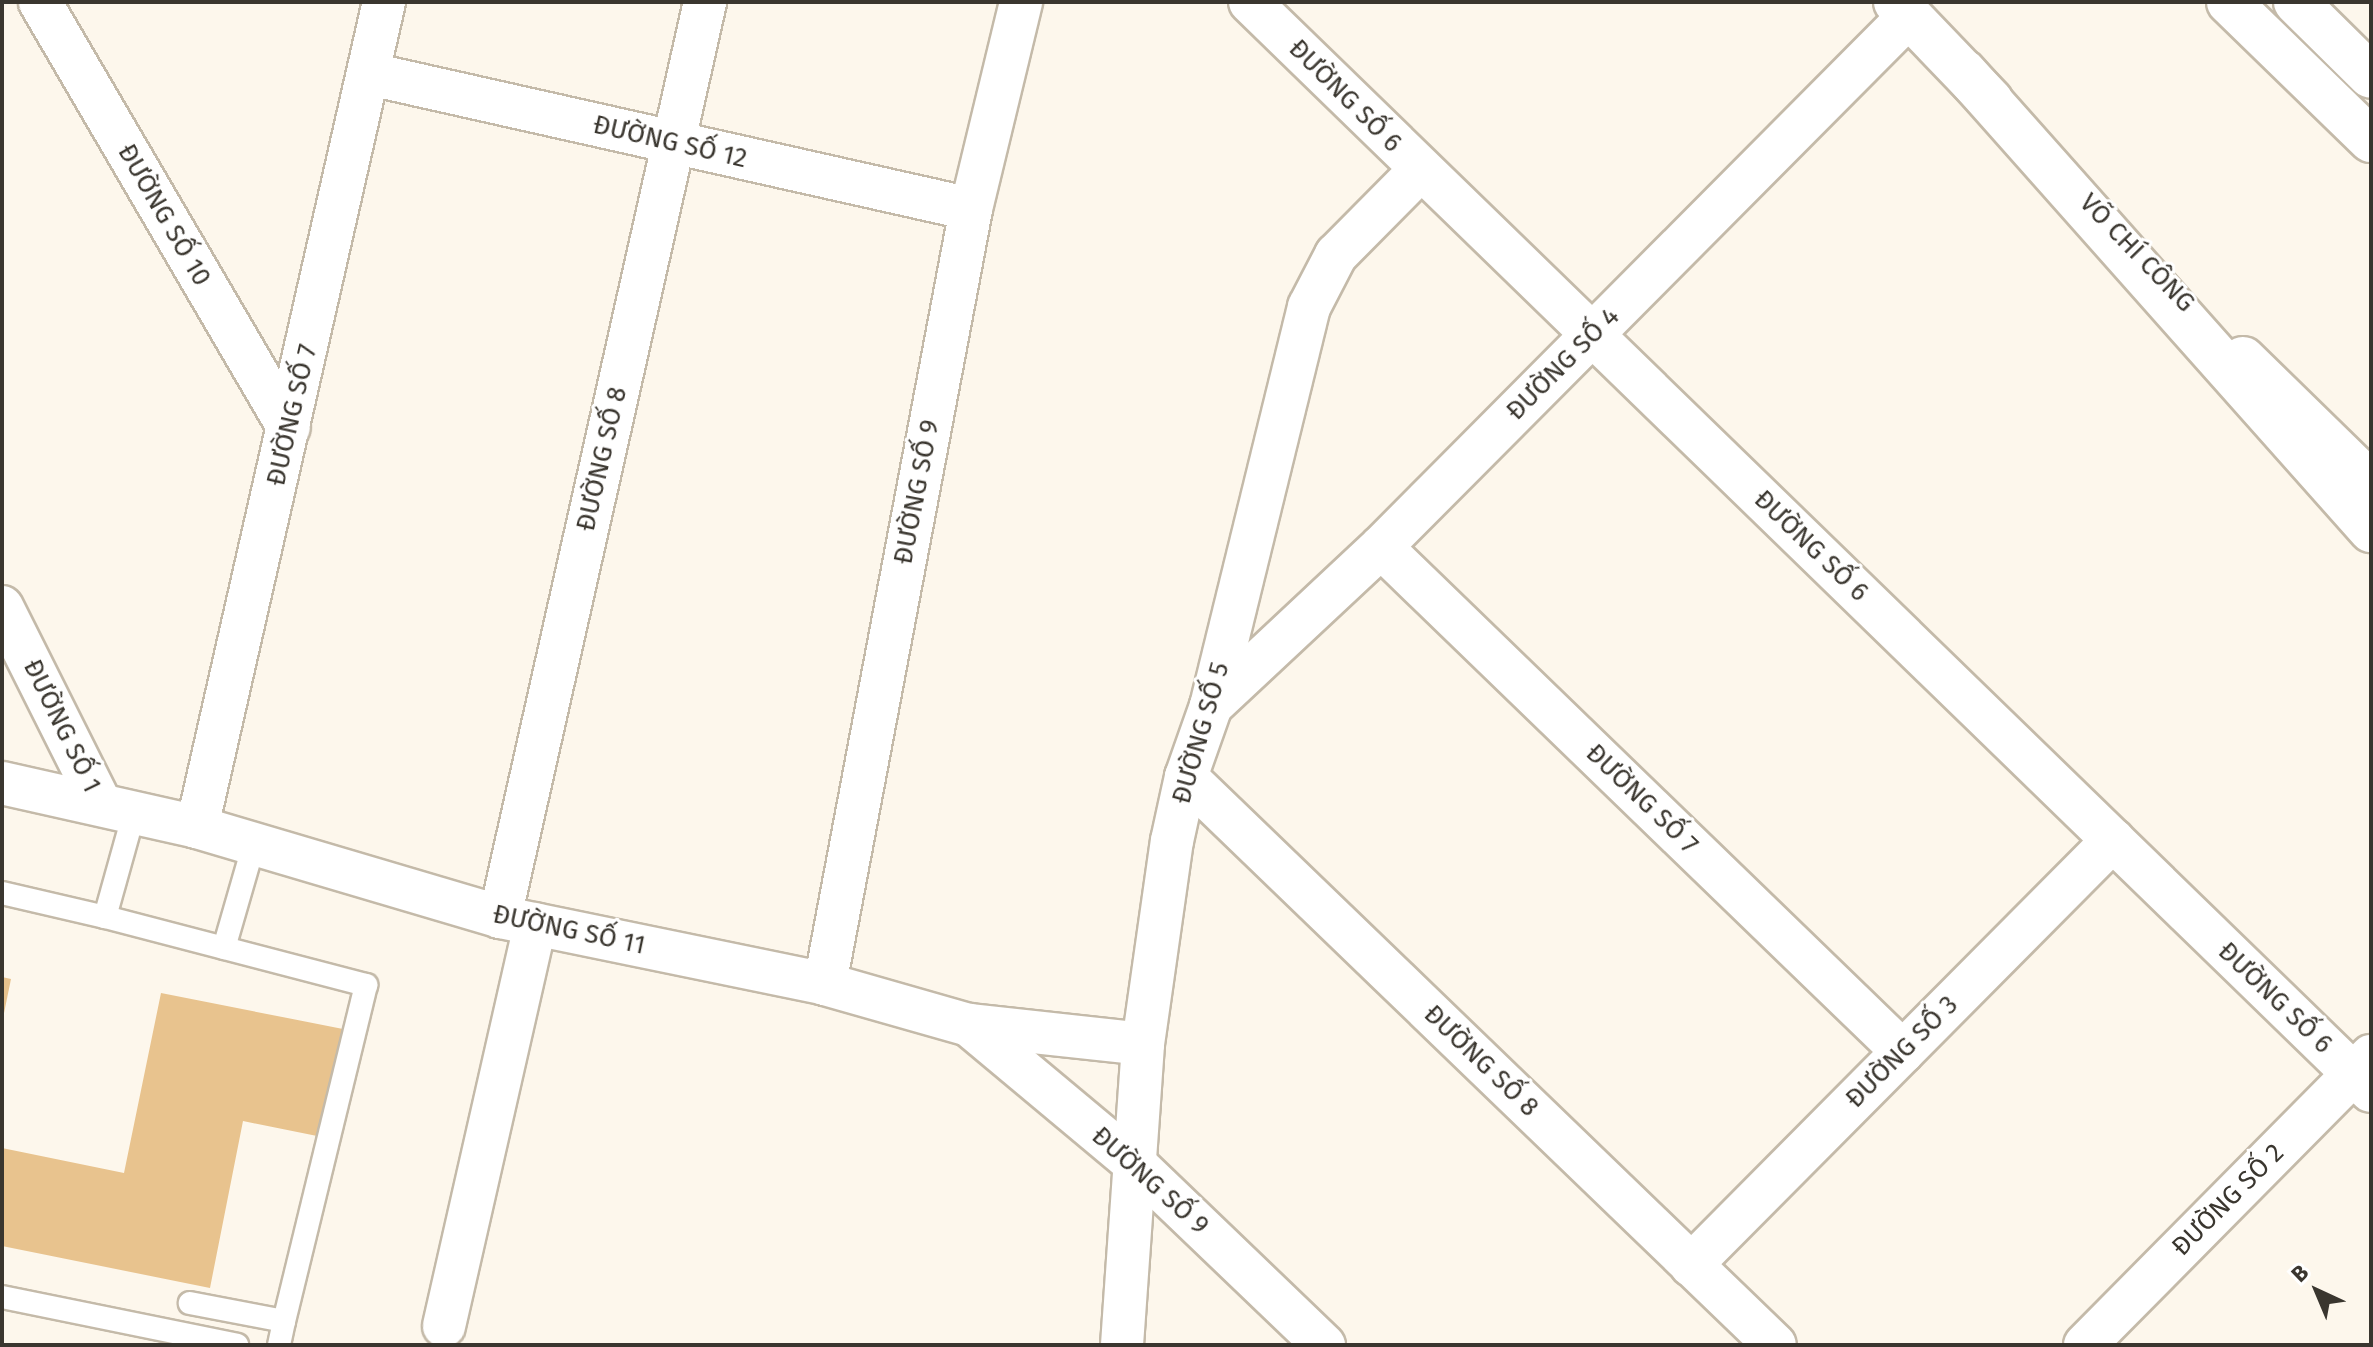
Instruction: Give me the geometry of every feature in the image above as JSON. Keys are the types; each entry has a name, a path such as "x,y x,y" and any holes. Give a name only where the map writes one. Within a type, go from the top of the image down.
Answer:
{"main road":[{"path":"2229,2 2371,140"},
{"path":"2296,2 2371,76"},
{"name":"VÕ CHÍ CÔNG","path":"1892,7 1964,72 2195,313 2371,484"},
{"path":"1964,72 2371,530"}],"street":[{"name":"ĐƯỜNG SỐ 10","path":"40,2 289,428"},
{"name":"ĐƯỜNG SỐ 7","path":"197,827 384,2"},
{"name":"ĐƯỜNG SỐ 8","path":"444,1326 518,921 672,143 705,2"},
{"name":"ĐƯỜNG SỐ 9","path":"825,984 971,209 1021,2"},
{"name":"ĐƯỜNG SỐ 6","path":"1250,2 2113,840 2365,1074"},
{"name":"ĐƯỜNG SỐ 4","path":"1211,706 1381,547 1592,334 1892,7"},
{"name":"ĐƯỜNG SỐ 12","path":"370,74 971,209"},
{"name":"ĐƯỜNG SỐ 5","path":"1122,1345 1143,1044 1172,841 1186,777 1211,706 1309,307 1336,255 1420,170"},
{"name":"ĐƯỜNG SỐ 7","path":"1381,547 1903,1052"},
{"name":"ĐƯỜNG SỐ 1","path":"2,607 117,808"},
{"name":"ĐƯỜNG SỐ 8","path":"1186,777 1775,1345"},
{"name":"ĐƯỜNG SỐ 11","path":"2,783 197,827 518,921 825,984 969,1025 1143,1044"},
{"name":"ĐƯỜNG SỐ 3","path":"1691,1265 2113,840"},
{"name":"ĐƯỜNG SỐ 9","path":"969,1025 1135,1164 1324,1345"},
{"name":"ĐƯỜNG SỐ 2","path":"2085,1345 2365,1074"}],"lane":[{"path":"105,917 117,808"},
{"path":"224,948 254,844"},
{"path":"2,893 366,985 279,1345"},
{"path":"2,1297 237,1345"},
{"path":"190,1303 284,1321"}],"building":[{"path":"2,977 11,979 3,1018 2,1018"},
{"path":"161,993 343,1029 322,1137 243,1121 210,1288 2,1246 2,1148 124,1173"}]}
